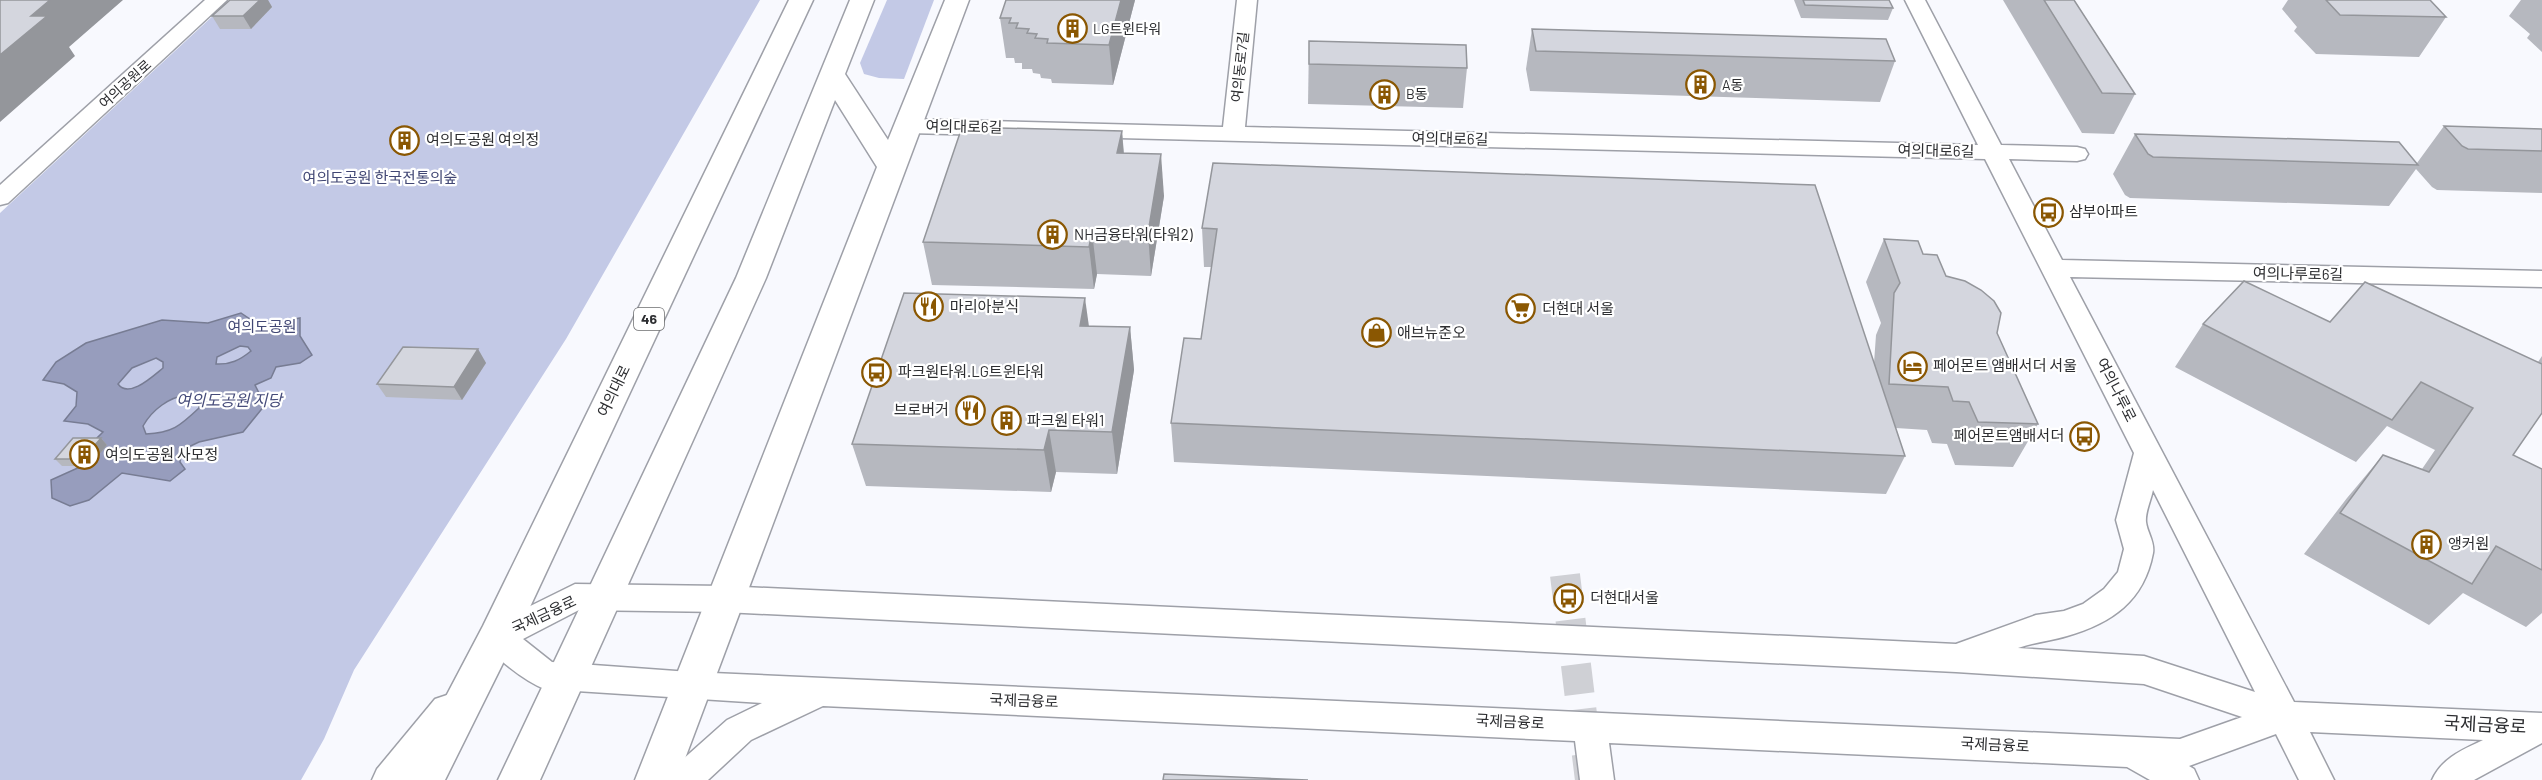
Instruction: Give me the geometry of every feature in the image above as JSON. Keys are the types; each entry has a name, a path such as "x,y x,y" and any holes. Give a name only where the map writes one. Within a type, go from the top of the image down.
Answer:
{"main road":[{"name":"여의대로","path":"403,775 488,653 801,0"},
{"path":"519,780 751,278 862,0"},
{"path":"656,780 690,686 957,0"},
{"path":"832,73 891,167"}],"street":[{"name":"여의공원로","path":"0,198 218,0"},
{"name":"여의동로7길","path":"1233,134 1247,0"},
{"name":"여의나루로","path":"1915,0 2317,780"},
{"name":"여의대로6길","path":"908,126 2078,154"},
{"path":"0,168 32,169"},
{"name":"여의나루로6길","path":"2053,268 2542,279"},
{"path":"1956,658 2036,628 2065,624 2094,613 2115,598 2132,577 2139,549 2131,520 2148,453"},
{"name":"국제금융로","path":"488,653 575,597 724,599 1956,658 2144,670 2284,716 2540,728"},
{"name":"국제금융로","path":"488,653 545,675 690,686 2180,754 2284,716"},
{"path":"684,780 739,730 820,692"},
{"path":"1590,726 1597,780"},
{"path":"2449,780 2465,766 2540,728"},
{"path":"2130,752 2182,780"}],"green space":[{"name":"여의도공원","path":"230,0 760,0 566,339 354,670 324,739 301,780 0,780 0,213"},
{"path":"887,0 934,0 904,79 879,78 864,74 860,63"}],"water":[{"name":"여의도공원 지당","path":"241,313 260,326 300,318 300,336 312,355 300,363 276,367 271,378 255,385 265,405 243,432 199,442 182,450 180,462 185,469 170,481 122,473 89,500 70,506 52,498 51,480 82,466 90,466 97,438 103,432 88,424 64,421 76,406 77,392 64,384 43,380 56,362 86,343 162,320 208,323","holes":["240,346 248,347 251,351 235,361 216,364 217,357","156,358 163,362 163,368 141,385 134,388 123,388 118,384 132,368","180,396 199,398 199,408 186,420 169,430 146,434 143,426 151,415 168,401"]}],"building":[{"path":"0,0 50,0 31,16 47,16 0,55"},
{"path":"230,0 260,0 243,16 212,16"},
{"path":"1006,0 1121,0 1109,45 1047,43 1048,39 1035,38 1037,34 1027,33 1029,29 1016,28 1018,23 1009,23 1011,18 1000,18"},
{"path":"1803,0 1889,0 1893,8 1805,5"},
{"path":"2044,0 2074,0 2135,94 2102,93"},
{"path":"2326,0 2430,0 2446,17 2340,15"},
{"path":"1532,29 1886,39 1895,61 1536,51"},
{"path":"1309,41 1466,45 1467,68 1309,64"},
{"path":"2444,126 2542,129 2542,151 2468,149 2462,146"},
{"path":"962,127 1122,131 1117,153 1161,154 1148,233 1092,232 1089,247 923,242"},
{"path":"2135,134 2399,142 2418,165 2153,157 2148,154"},
{"name":"더현대 서울","path":"1213,163 1815,185 1905,456 1171,423 1184,338 1201,339 1217,229 1202,228"},
{"path":"1884,239 1918,241 1923,254 1937,255 1946,276 1965,281 1994,301 2001,313 1997,333 2038,424 1978,422 1969,402 1953,401 1948,387 1889,384 1894,293 1900,283"},
{"path":"2244,281 2330,322 2365,282 2542,364 2542,413 2513,455 2542,469 2542,570 2496,546 2472,584 2340,513 2383,455 2429,472 2473,408 2421,382 2392,420 2203,324"},
{"name":"파크원 타워1","path":"904,293 1085,298 1080,326 1130,327 1112,432 1049,430 1044,450 852,444"},
{"path":"403,347 478,349 454,387 377,384"},
{"path":"73,438 101,438 83,459 55,459"},
{"path":"1164,774 1308,780 1163,780"}],"tunnel":[{"path":"1565,575 1590,780"}],"place":[{"name":"LG트윈타워","path":"1072,29"},
{"name":"A동","path":"1701,85"},
{"name":"B동","path":"1385,94"},
{"name":"여의도공원 여의정","path":"405,140"},
{"name":"삼부아파트","path":"2048,212"},
{"name":"NH금융타워(타워2)","path":"1053,235"},
{"name":"마리아분식","path":"929,307"},
{"name":"더현대 서울","path":"1521,309"},
{"name":"애브뉴준오","path":"1376,333"},
{"name":"페어몬트 앰배서더 서울","path":"1912,366"},
{"name":"파크원타워.LG트윈타워","path":"877,372"},
{"name":"브로버거","path":"970,410"},
{"name":"파크원 타워1","path":"1006,421"},
{"name":"페어몬트앰배서더","path":"2085,436"},
{"name":"여의도공원 사모정","path":"84,455"},
{"name":"앵커원","path":"2427,544"},
{"name":"더현대서울","path":"1569,598"}],"park label":[{"name":"여의도공원 한국전통의숲","path":"380,178"}]}
